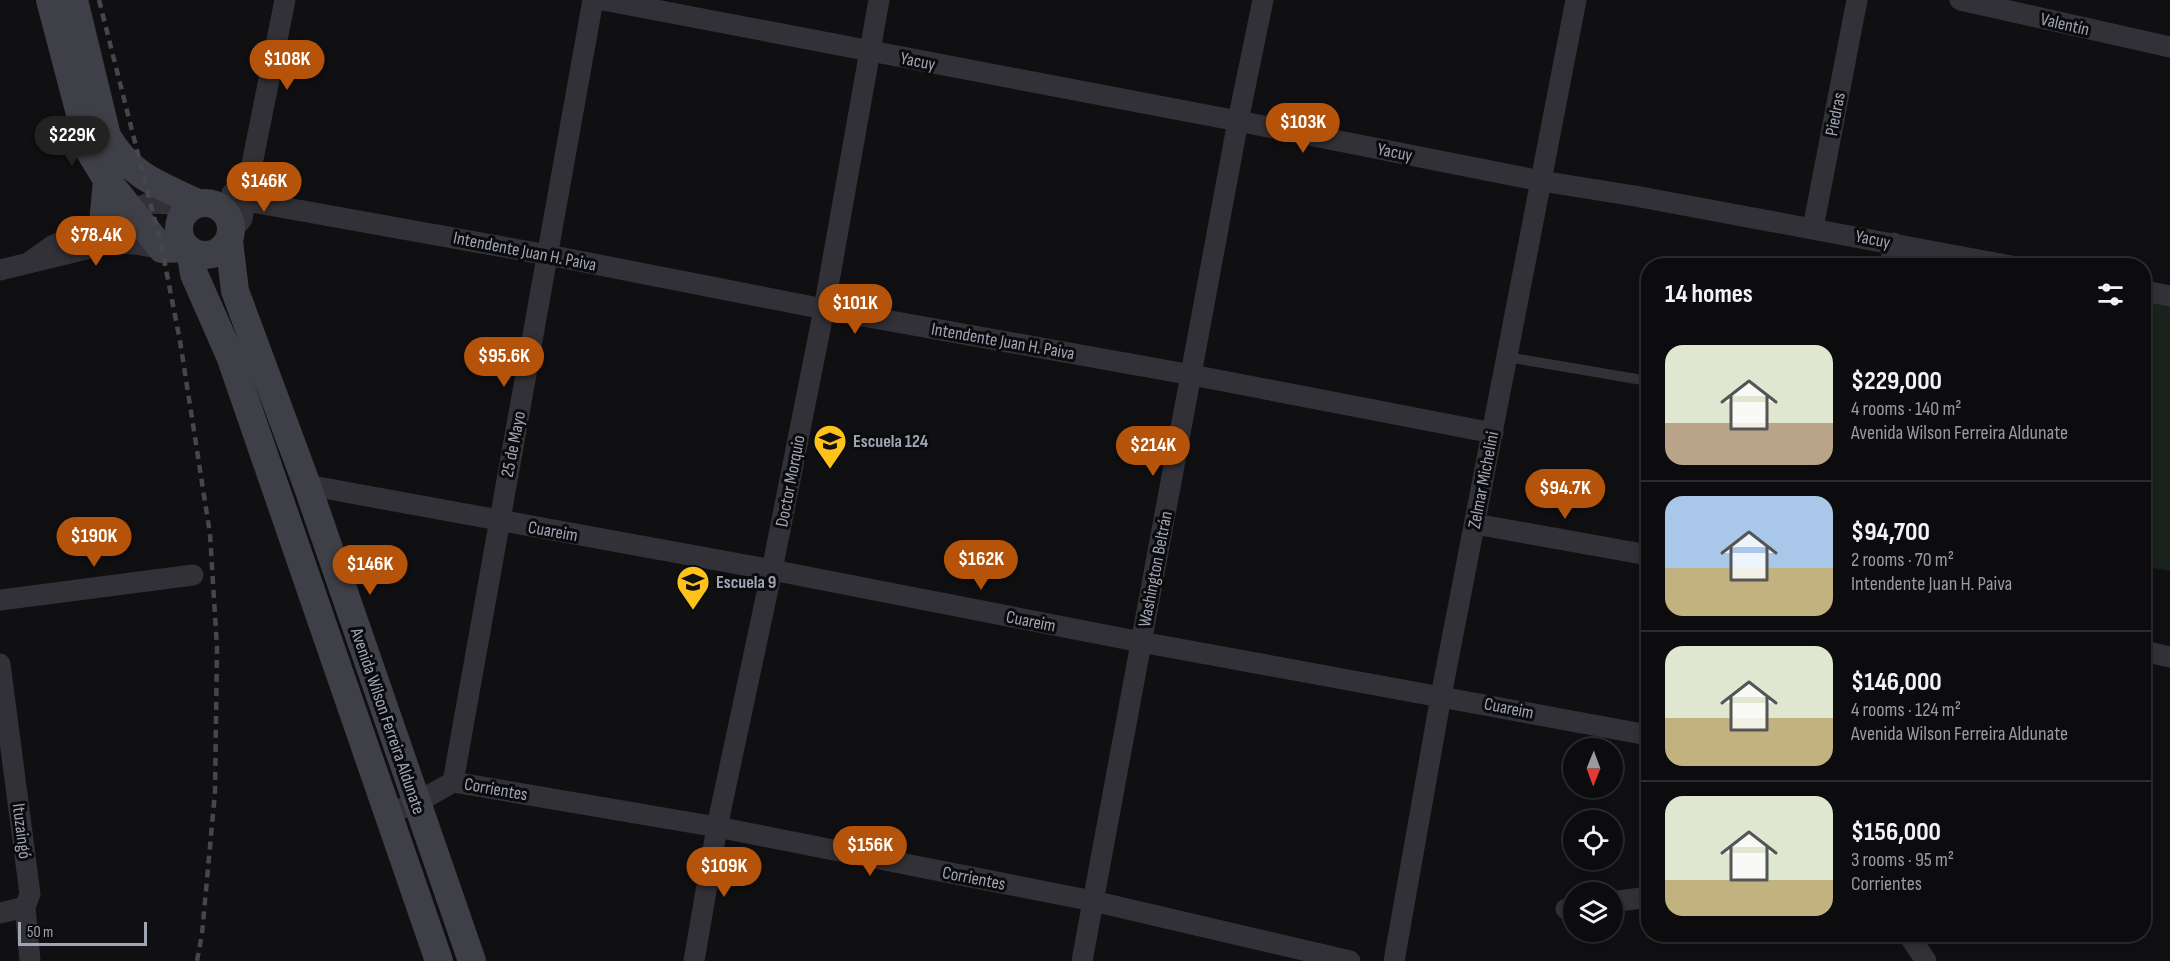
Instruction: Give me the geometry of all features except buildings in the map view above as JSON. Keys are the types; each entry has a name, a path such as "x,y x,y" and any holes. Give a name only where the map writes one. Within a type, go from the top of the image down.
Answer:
{"street":[{"name":"Avenida Wilson Ferreira Aldunate","path":"50,0 90,152 106,180 130,210 183,255 230,356 390,813 439,961"},
{"path":"74,0 107,136 114,148 128,165 145,178 216,201 231,222 230,235 219,252 204,255 183,255 183,242 179,228 183,214 216,201 250,174 285,0"},
{"name":"25 de Mayo","path":"453,782 593,0"},
{"name":"Yacuy","path":"603,0 1238,121 1541,182 1635,196 1970,258"},
{"name":"Doctor Morquio","path":"694,961 717,828 824,309 879,0"},
{"name":"Washington Beltrán","path":"1082,961 1238,121 1263,0"},
{"name":"Zelmar Michelini","path":"1394,961 1441,696 1576,0"},
{"name":"Piedras","path":"1813,228 1857,0"},
{"name":"Valentín","path":"1960,0 2170,47"},
{"path":"103,224 106,180"},
{"name":"Intendente Juan H. Paiva","path":"31,261 51,246 150,203 216,201 548,255 824,309 1192,375 1492,433"},
{"name":"Avenida Wilson Ferreira Aldunate","path":"230,235 236,291 307,485 472,961"},
{"name":"Intendente Juan H. Paiva","path":"0,270 111,243 136,244 183,255"},
{"path":"1891,258 1894,243"},
{"path":"2151,292 2170,296"},
{"name":"Cuareim","path":"307,485 1641,734"},
{"path":"1475,524 1641,554"},
{"path":"0,600 193,575"},
{"path":"2151,653 2170,657"},
{"name":"Ituzaingó","path":"0,664 30,894 25,907 30,961"},
{"name":"Corrientes","path":"390,813 416,803 453,782 717,828 1093,901 1350,961"},
{"path":"1623,900 1641,898"},
{"path":"0,913 25,907"},
{"path":"1913,942 1926,961"}],"lane":[{"path":"1507,357 1641,380"}],"shaded area":[{"path":"2151,300 2170,304 2170,571 2151,567"}],"railway":[{"path":"99,0 162,249 180,341 210,534 217,648 215,792 202,934 197,961"}],"place":[{"name":"Escuela 124","path":"830,470"},
{"name":"Escuela 9","path":"693,611"}]}
